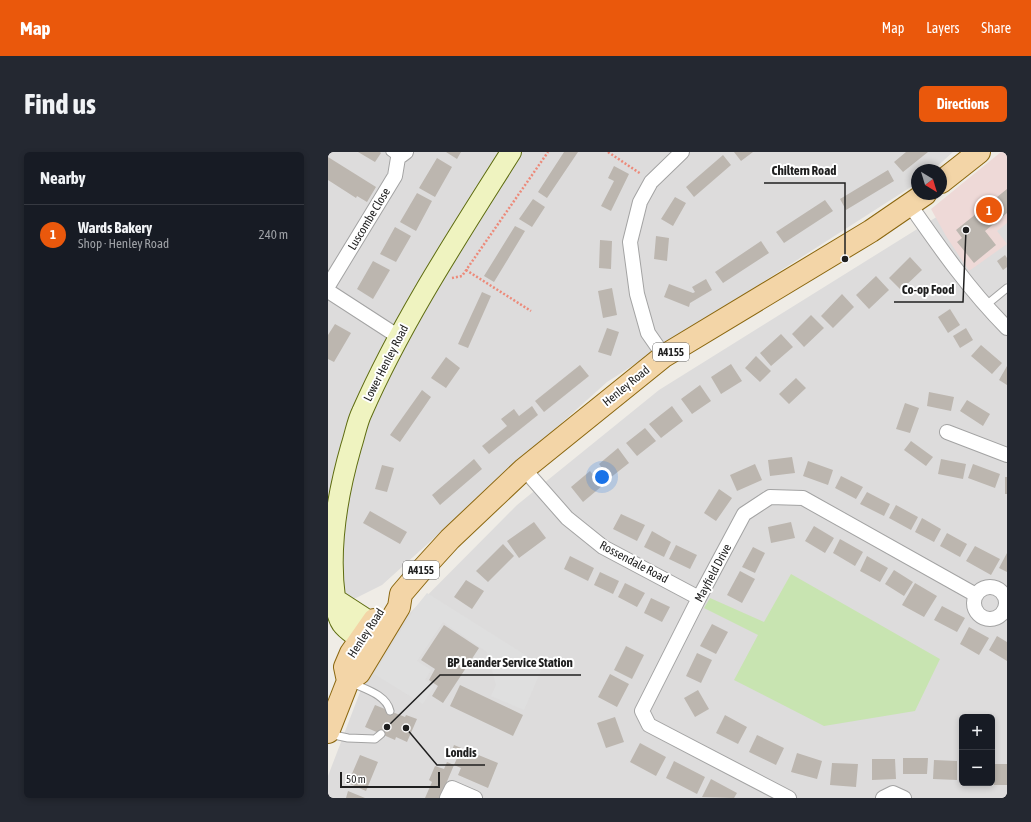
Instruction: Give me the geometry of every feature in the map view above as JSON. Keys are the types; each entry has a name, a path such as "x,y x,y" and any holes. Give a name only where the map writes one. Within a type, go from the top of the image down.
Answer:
{"main road":[{"name":"Lower Henley Road","path":"370,634 342,624 337,613 331,583 332,530 338,494 361,413 399,337 511,152"},
{"path":"947,177 979,152"},
{"name":"Henley Road","path":"328,733 348,682 345,667 351,653 370,634 388,599 401,594 450,539 524,469 664,356 871,231 917,200"}],"street":[{"path":"664,356 648,333 637,294 630,242 640,202 651,182 682,152"},
{"name":"Luscombe Close","path":"328,286 395,176 398,154"},
{"path":"919,200 965,282 985,306 1007,328"},
{"path":"328,291 399,337"},
{"path":"947,432 1007,455"},
{"name":"Rossendale Road","path":"524,469 567,518 603,547 699,598"},
{"name":"Mayfield Drive","path":"788,798 648,725 642,711 699,598 744,514 770,497 802,498 976,595"},
{"path":"990,587 1000,591 1006,600 1005,612 996,618 991,619 982,617 978,614 974,605 976,595 984,588 990,587"},
{"path":"447,798 452,788 475,798"},
{"path":"883,798 893,794 904,798"}],"lane":[{"path":"985,306 1007,288"},
{"path":"348,682 383,698 388,704 390,711"},
{"path":"328,733 348,738 375,739 381,734"}],"path":[{"path":"432,282 462,276 548,152"},
{"path":"608,152 651,182"},
{"path":"466,270 531,311"}],"shaded area":[{"path":"328,152 953,152 940,164 911,164 911,187 607,382 382,585 328,612"},
{"path":"1001,152 1007,152 1007,223 997,231 1007,244 969,271 946,236 931,209 942,200 947,200 947,196"},
{"path":"1007,164 1007,798 328,798 328,776 378,645 517,505 659,390 951,208"},
{"path":"427,593 543,666 524,710 491,696 496,685 487,652 443,622 417,661 431,670 425,680 434,686 423,704 374,674 415,608"}],"green space":[{"path":"791,574 940,659 915,711 824,726 734,680 758,635 704,608 710,598 764,622"}],"building":[{"path":"358,152 380,152 381,153 375,162"},
{"path":"446,152 461,152 457,159"},
{"path":"564,152 578,152 547,198 538,192"},
{"path":"734,152 753,152 741,161"},
{"path":"906,152 928,152 911,164 903,172 894,162"},
{"path":"723,155 731,165 694,197 686,187"},
{"path":"328,157 376,187 367,202 357,196 356,198 328,180"},
{"path":"437,158 452,167 435,197 419,188"},
{"path":"614,166 629,174 611,211 601,206 614,181 608,178"},
{"path":"888,170 894,181 846,210 840,199"},
{"path":"1007,189 1007,213 985,231 996,245 974,263 957,242 962,238 956,230"},
{"path":"417,193 432,201 416,231 400,222"},
{"path":"675,197 686,203 673,226 661,219"},
{"path":"533,199 545,207 532,227 519,219"},
{"path":"825,200 833,211 784,243 776,232"},
{"path":"515,226 525,231 494,282 484,276"},
{"path":"395,227 411,236 396,262 380,254"},
{"path":"656,236 669,238 667,261 654,259"},
{"path":"600,240 612,241 611,269 599,268"},
{"path":"761,241 769,253 723,283 715,272"},
{"path":"1005,255 1007,258 1007,267 1003,270 997,261"},
{"path":"910,257 922,270 901,290 889,278"},
{"path":"373,261 390,270 373,299 357,289"},
{"path":"876,276 889,290 869,309 856,295"},
{"path":"706,279 712,290 690,303 689,307 664,297 669,284 693,293 695,292 692,287"},
{"path":"612,288 617,315 603,318 598,291"},
{"path":"482,292 491,296 468,348 458,344"},
{"path":"842,294 854,307 833,328 821,316"},
{"path":"950,309 960,325 948,333 938,317"},
{"path":"811,315 824,328 804,347 792,334"},
{"path":"335,324 351,333 334,362 328,359 328,335"},
{"path":"607,328 619,332 611,356 598,352"},
{"path":"966,328 973,340 960,348 953,336"},
{"path":"781,334 793,347 771,366 760,353"},
{"path":"981,345 1002,363 992,374 971,356"},
{"path":"756,356 771,371 760,382 745,368"},
{"path":"446,357 460,368 446,388 431,378"},
{"path":"731,364 742,381 721,394 711,377"},
{"path":"580,365 589,376 544,412 535,401"},
{"path":"1007,366 1007,385 999,380"},
{"path":"796,378 806,388 789,404 779,394"},
{"path":"700,385 711,401 692,414 681,399"},
{"path":"422,390 431,397 400,442 390,435"},
{"path":"929,392 954,397 951,411 927,406"},
{"path":"967,400 990,414 983,426 960,411"},
{"path":"905,403 919,408 910,433 896,429"},
{"path":"532,406 538,415 489,454 482,446 507,426 501,419 514,409 519,416"},
{"path":"672,406 683,421 661,438 649,424"},
{"path":"645,428 656,441 637,456 626,443"},
{"path":"911,441 933,457 926,466 904,450"},
{"path":"618,448 629,463 610,478 599,464"},
{"path":"792,457 795,473 770,476 768,460"},
{"path":"474,459 482,469 440,505 432,495"},
{"path":"941,459 966,464 963,479 938,474"},
{"path":"808,461 833,470 828,485 803,476"},
{"path":"755,464 762,480 737,491 730,475"},
{"path":"973,464 1000,474 995,488 968,478"},
{"path":"382,465 394,468 387,492 375,489"},
{"path":"590,471 602,486 583,502 571,487"},
{"path":"841,476 863,487 856,499 835,488"},
{"path":"1005,477 1007,477 1007,494 1005,494"},
{"path":"719,489 732,498 716,521 704,513"},
{"path":"867,492 890,504 884,516 860,504"},
{"path":"896,505 918,517 911,530 889,518"},
{"path":"370,511 407,532 400,544 363,523"},
{"path":"621,514 645,525 637,541 613,529"},
{"path":"922,518 941,529 934,542 915,532"},
{"path":"534,522 546,538 519,558 507,541"},
{"path":"791,522 795,538 771,543 768,527"},
{"path":"814,526 834,538 825,553 805,541"},
{"path":"652,531 671,542 664,557 644,547"},
{"path":"947,533 967,544 960,557 940,546"},
{"path":"840,539 863,552 855,566 833,553"},
{"path":"503,544 514,556 488,582 476,571"},
{"path":"676,545 697,555 690,569 669,559"},
{"path":"975,546 1000,559 991,575 966,561"},
{"path":"753,547 765,553 755,573 742,567"},
{"path":"1007,553 1007,572 999,568"},
{"path":"570,556 594,568 588,581 564,569"},
{"path":"867,556 888,568 880,582 860,571"},
{"path":"894,570 913,582 904,596 885,584"},
{"path":"740,571 755,579 742,603 727,595"},
{"path":"600,572 619,581 613,594 594,585"},
{"path":"466,580 484,591 472,609 454,597"},
{"path":"625,583 645,593 637,607 618,597"},
{"path":"915,583 937,596 924,617 902,605"},
{"path":"651,598 670,607 662,622 644,613"},
{"path":"942,606 965,618 957,632 934,620"},
{"path":"712,624 728,632 716,654 700,646"},
{"path":"444,625 479,648 443,703 432,696 438,686 429,680 435,669 421,660"},
{"path":"969,627 989,638 979,655 960,644"},
{"path":"997,636 1007,642 1007,661 989,650"},
{"path":"626,646 644,655 632,679 614,670"},
{"path":"697,653 712,660 701,683 686,676"},
{"path":"610,674 629,684 617,707 598,697"},
{"path":"460,685 523,715 513,736 450,706"},
{"path":"698,690 709,709 695,717 684,698"},
{"path":"375,705 405,717 406,715 417,719 407,742 396,737 395,740 365,727"},
{"path":"725,715 747,727 738,744 716,733"},
{"path":"615,717 624,742 606,748 597,723"},
{"path":"757,735 784,748 776,765 749,752"},
{"path":"640,743 666,757 656,776 630,762"},
{"path":"454,745 498,763 488,788 458,775 461,768 454,765 458,756 451,753"},
{"path":"797,753 822,761 817,779 791,772"},
{"path":"360,755 378,762 366,791 348,783"},
{"path":"903,758 928,758 927,774 903,774"},
{"path":"872,759 895,759 896,779 872,780"},
{"path":"934,760 957,761 957,780 933,779"},
{"path":"674,761 705,777 697,794 666,778"},
{"path":"447,762 454,765 440,798 425,798 432,782 429,780 435,766 444,769"},
{"path":"832,763 858,764 856,787 830,785"},
{"path":"995,764 1007,764 1007,785 995,785"},
{"path":"711,779 737,793 734,798 702,797"},
{"path":"348,791 365,798 346,798"}],"place":[{"name":"Wards Bakery","path":"989,210"},
{"name":"Co-op Food","path":"966,230"},
{"name":"Chiltern Road","path":"845,259"},
{"name":"BP Leander Service Station","path":"387,727"},
{"name":"Londis","path":"406,728"}]}
